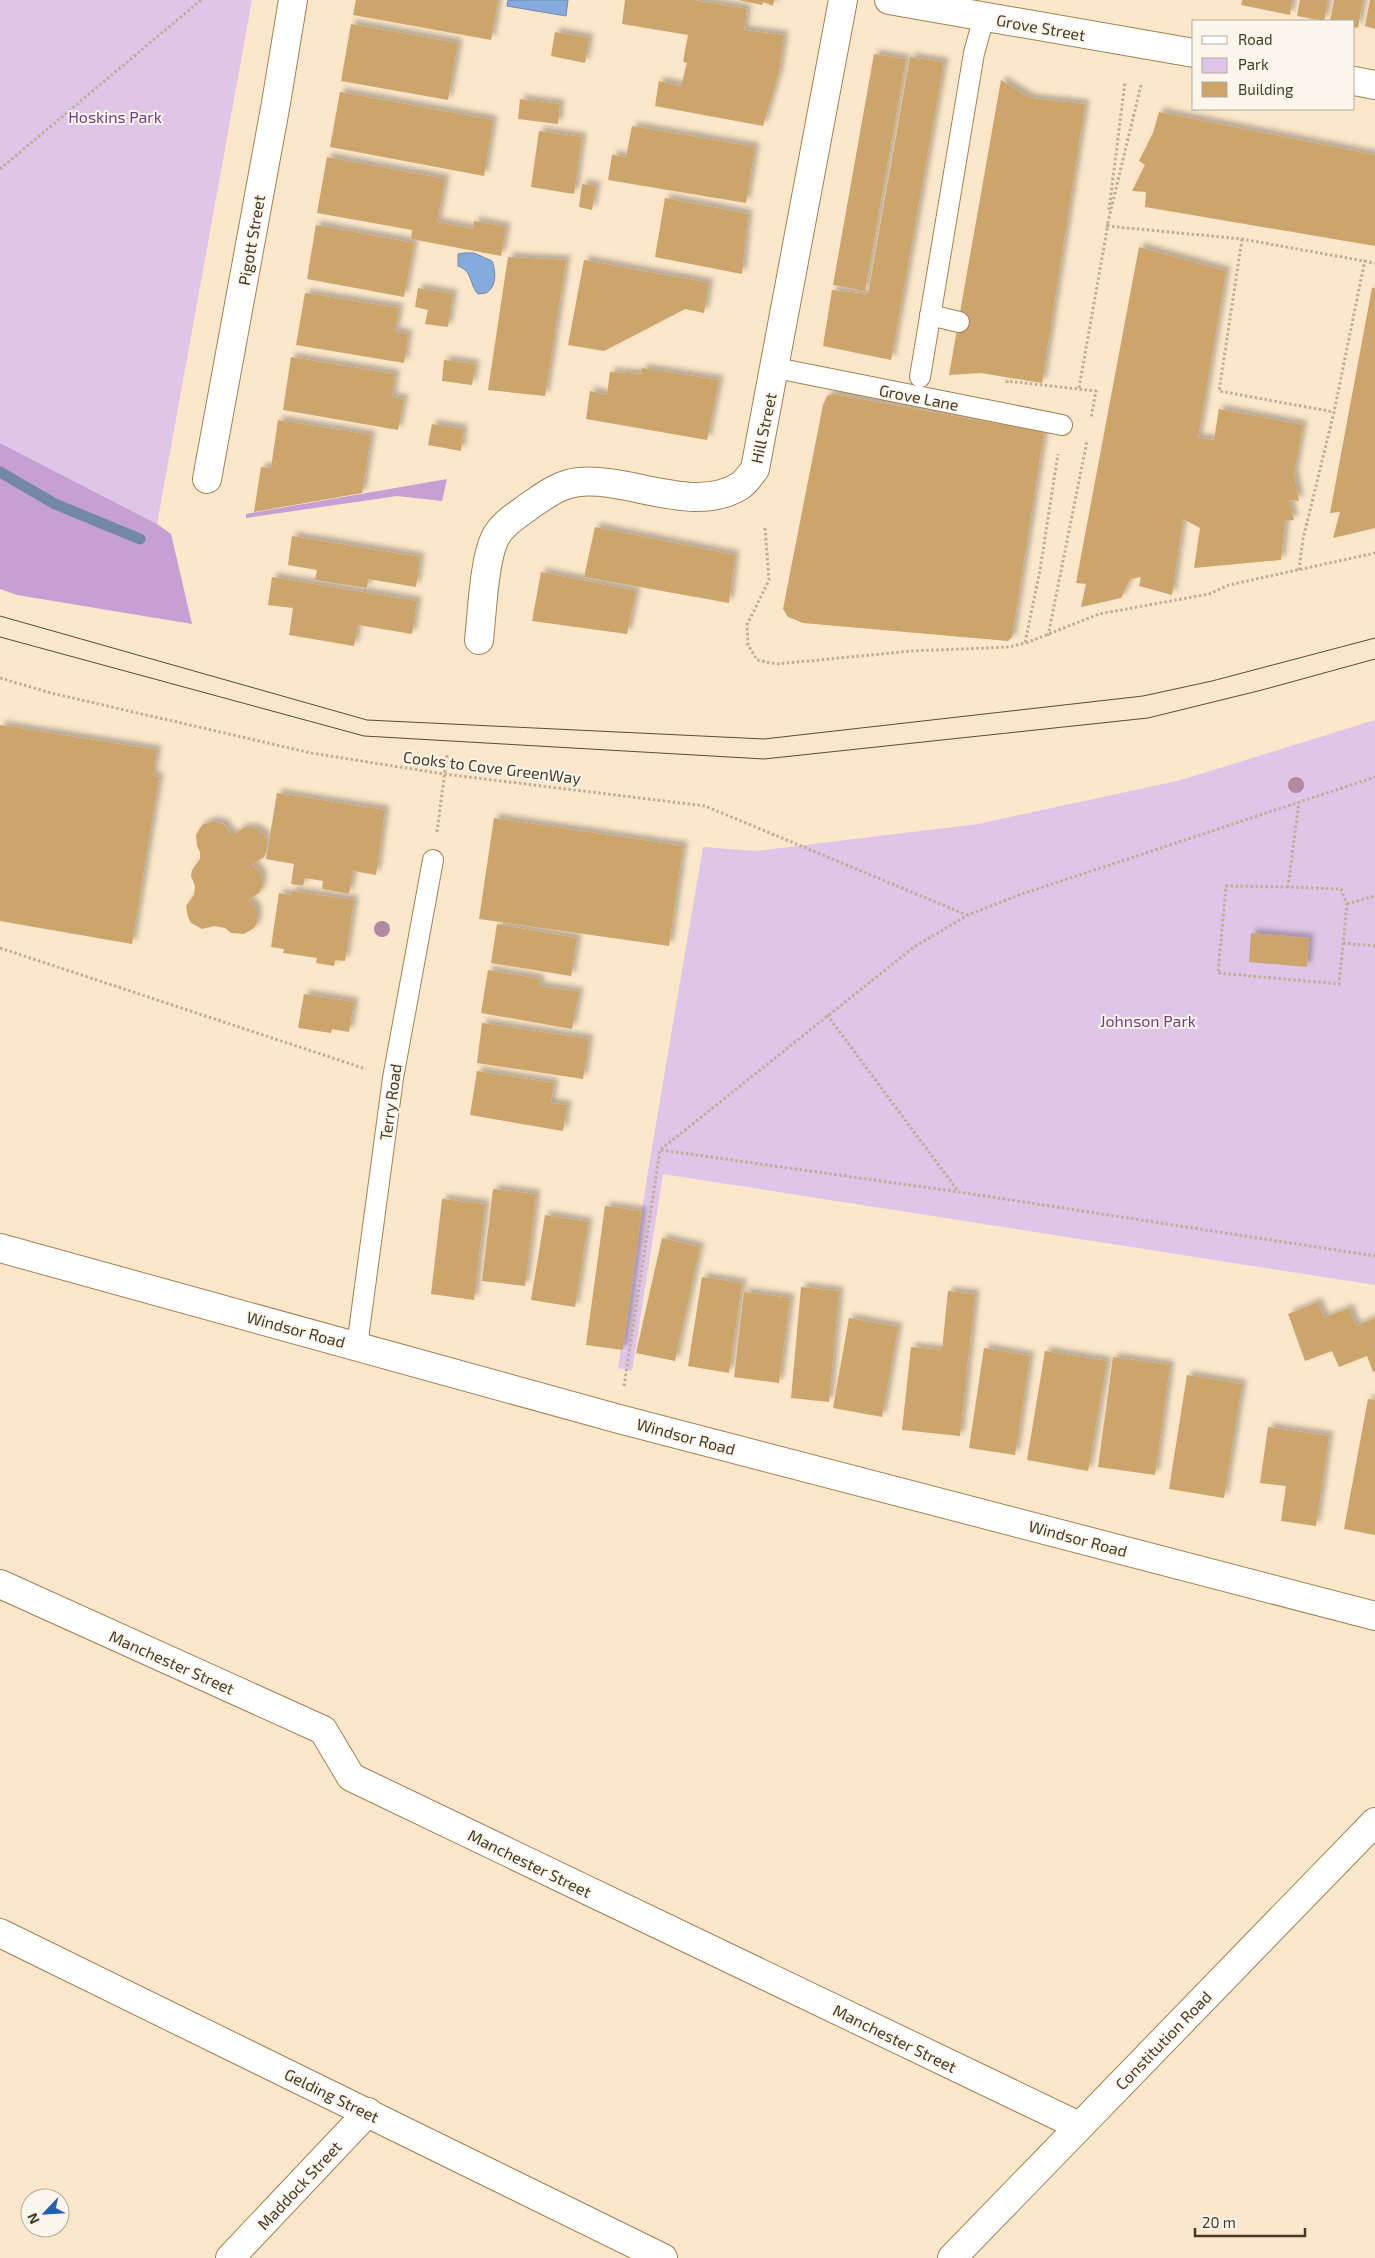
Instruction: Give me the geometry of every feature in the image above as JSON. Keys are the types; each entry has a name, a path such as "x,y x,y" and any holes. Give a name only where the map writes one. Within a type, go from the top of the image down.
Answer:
{"street":[{"name":"Pigott Street","path":"207,480 275,113 293,0"},
{"name":"Hill Street","path":"479,640 489,558 495,538 508,522 559,487 579,482 598,482 702,497 722,495 742,485 755,469 776,368 843,0"},
{"name":"Grove Street","path":"889,0 1192,53"},
{"path":"1355,81 1375,85"},
{"name":"Windsor Road","path":"0,1248 619,1419 1375,1616"},
{"name":"Manchester Street","path":"0,1584 323,1730 351,1777 1079,2126"},
{"name":"Constitution Road","path":"952,2258 1375,1822"},
{"name":"Gelding Street","path":"0,1932 663,2258"},
{"name":"Maddock Street","path":"230,2258 368,2112"}],"lane":[{"path":"920,377 974,52 984,17"},
{"path":"930,315 959,322"},
{"name":"Grove Lane","path":"776,368 1062,425"},
{"name":"Terry Road","path":"356,1346 393,1078 433,860"}],"path":[{"path":"0,169 201,0"},
{"path":"1090,420 1096,391 1078,388 1107,226 1125,82"},
{"path":"1107,226 1141,85"},
{"path":"1107,226 1242,239 1375,263"},
{"path":"1242,239 1219,391 1334,412"},
{"path":"1299,570 1303,539 1334,412 1365,260"},
{"path":"1025,643 1051,504 1062,425"},
{"path":"1048,636 1088,436"},
{"path":"765,528 769,580 747,625 748,645 758,660 777,664 912,651 1009,647 1048,636 1099,614 1209,594 1228,585 1375,553"},
{"name":"Cooks to Cove GreenWay","path":"0,678 51,693 311,753 444,774 705,806 968,915"},
{"path":"433,860 447,755"},
{"path":"619,1419 660,1150 826,1015 914,947 968,915 1019,895 1375,777"},
{"path":"1288,887 1299,802"},
{"path":"1226,886 1341,889 1347,904 1339,984 1218,973 1226,886"},
{"path":"1347,904 1375,896"},
{"path":"1343,943 1375,946"},
{"path":"0,948 393,1078"},
{"path":"826,1015 959,1192"},
{"path":"660,1150 959,1192 1375,1256"}],"green space":[{"name":"Hoskins Park","path":"0,0 252,0 157,524 0,443"},
{"name":"Johnson Park","path":"1375,720 1375,1285 663,1174 632,1371 618,1368 648,1171 703,847 755,851 978,824 1181,780"}],"shaded area":[{"path":"0,443 157,524 171,534 192,624 17,595 0,589"},
{"path":"447,479 442,501 397,496 246,518 246,514"}],"water":[{"path":"508,0 568,0 566,16 507,6"},
{"path":"474,253 492,261 495,278 492,287 486,293 478,294 469,274 458,266 458,254"}],"building":[{"path":"356,0 498,0 491,40 353,15"},
{"path":"625,0 694,0 747,9 744,30 784,35 779,72 763,126 655,106 659,81 681,86 687,63 683,62 688,35 622,24"},
{"path":"738,0 774,0 773,6 763,2 762,5"},
{"path":"1242,0 1292,0 1290,15 1241,5"},
{"path":"1300,0 1328,0 1324,20 1297,16"},
{"path":"1334,0 1363,0 1358,28 1355,27 1355,20 1330,20"},
{"path":"1370,0 1375,0 1375,29 1365,26"},
{"path":"351,24 458,43 448,100 341,81"},
{"path":"555,32 589,38 585,63 551,56"},
{"path":"874,54 906,59 865,291 833,285"},
{"path":"910,57 944,62 891,360 823,346 832,290 868,294"},
{"path":"1001,80 1030,98 1085,104 1042,383 981,373 949,375"},
{"path":"340,92 493,120 484,176 330,147"},
{"path":"520,99 560,104 558,124 518,119"},
{"path":"1159,112 1375,155 1375,246 1145,207 1146,192 1132,191 1145,165 1139,161 1153,133"},
{"path":"632,126 755,147 746,203 608,180 612,155 626,157"},
{"path":"539,131 582,137 574,194 531,187"},
{"path":"327,157 445,179 437,222 473,229 474,221 506,227 501,256 411,239 412,230 317,213"},
{"path":"582,184 596,186 592,210 579,207"},
{"path":"665,198 748,214 742,274 655,257"},
{"path":"316,225 414,243 404,297 307,279"},
{"path":"1139,247 1226,271 1198,438 1214,440 1219,409 1303,425 1294,474 1299,501 1289,500 1294,520 1285,521 1281,560 1194,568 1200,528 1183,519 1172,595 1139,586 1141,577 1130,579 1121,598 1081,607 1086,584 1076,583"},
{"path":"508,257 566,260 545,396 488,390"},
{"path":"584,260 709,283 704,313 685,309 604,351 568,345"},
{"path":"418,288 453,294 448,327 425,324 428,310 415,307"},
{"path":"1372,288 1375,288 1375,528 1333,538 1340,512 1330,513"},
{"path":"305,293 399,308 395,332 408,334 404,363 296,345"},
{"path":"291,357 395,374 392,397 404,399 398,430 283,410"},
{"path":"444,360 475,364 472,385 442,381"},
{"path":"642,368 719,380 707,440 586,419 590,391 607,395 610,372 642,374"},
{"path":"833,394 1044,432 1012,637 1008,641 803,623 788,617 783,609 823,405 827,396"},
{"path":"278,420 371,435 362,493 254,512 261,467 271,468"},
{"path":"432,424 463,429 461,451 428,445"},
{"path":"595,527 735,555 729,603 584,577"},
{"path":"292,536 420,557 416,587 368,579 367,588 315,580 317,570 288,565"},
{"path":"541,572 636,591 627,634 532,621"},
{"path":"272,577 417,601 412,634 358,625 354,646 289,635 293,608 268,605"},
{"path":"0,725 157,750 153,776 159,777 132,944 0,921"},
{"path":"277,793 385,810 376,875 353,871 349,894 322,889 323,881 305,878 303,886 291,884 294,864 266,859"},
{"path":"494,818 683,846 669,946 479,919"},
{"path":"213,821 224,824 231,834 235,834 243,828 254,828 264,834 266,839 264,857 252,865 262,875 262,887 259,893 248,900 257,911 257,923 254,928 244,934 231,933 225,928 214,926 202,929 191,923 188,917 186,906 194,895 195,886 191,876 192,870 200,859 196,835 202,825"},
{"path":"292,891 354,900 345,961 335,960 334,966 316,963 317,958 283,953 284,949 271,947 279,893 291,895"},
{"path":"497,924 577,938 571,976 491,963"},
{"path":"1251,933 1309,938 1307,967 1249,962"},
{"path":"488,970 540,979 539,986 579,992 572,1029 481,1013"},
{"path":"304,994 354,1002 349,1032 332,1029 331,1033 298,1028"},
{"path":"482,1023 589,1039 583,1079 477,1063"},
{"path":"477,1071 554,1083 551,1103 567,1105 563,1131 470,1115"},
{"path":"493,1189 536,1194 525,1286 482,1281"},
{"path":"442,1199 485,1204 474,1300 431,1294"},
{"path":"605,1206 642,1211 623,1350 586,1345"},
{"path":"545,1215 588,1222 575,1307 531,1300"},
{"path":"662,1238 700,1247 675,1361 636,1353"},
{"path":"702,1277 742,1283 729,1373 688,1366"},
{"path":"801,1287 839,1291 829,1402 791,1398"},
{"path":"948,1291 975,1294 960,1436 902,1430 911,1347 942,1350"},
{"path":"744,1292 790,1298 779,1383 734,1377"},
{"path":"1318,1302 1324,1318 1349,1308 1356,1326 1375,1318 1375,1371 1373,1372 1367,1356 1339,1367 1332,1351 1305,1361 1288,1314"},
{"path":"849,1318 898,1327 882,1417 833,1408"},
{"path":"984,1348 1030,1356 1015,1455 969,1448"},
{"path":"1045,1351 1107,1361 1088,1471 1027,1460"},
{"path":"1113,1357 1170,1365 1155,1475 1098,1467"},
{"path":"1187,1375 1242,1384 1224,1498 1169,1489"},
{"path":"1368,1399 1375,1400 1375,1535 1344,1529"},
{"path":"1268,1427 1329,1436 1316,1526 1281,1521 1286,1486 1260,1483"}],"waterway":[{"path":"0,472 55,504 140,539"}],"tram line":[{"path":"0,616 367,720 764,739 1143,696 1212,681 1375,638"},
{"path":"0,637 364,736 764,759 1148,718 1262,690 1375,659"}]}
